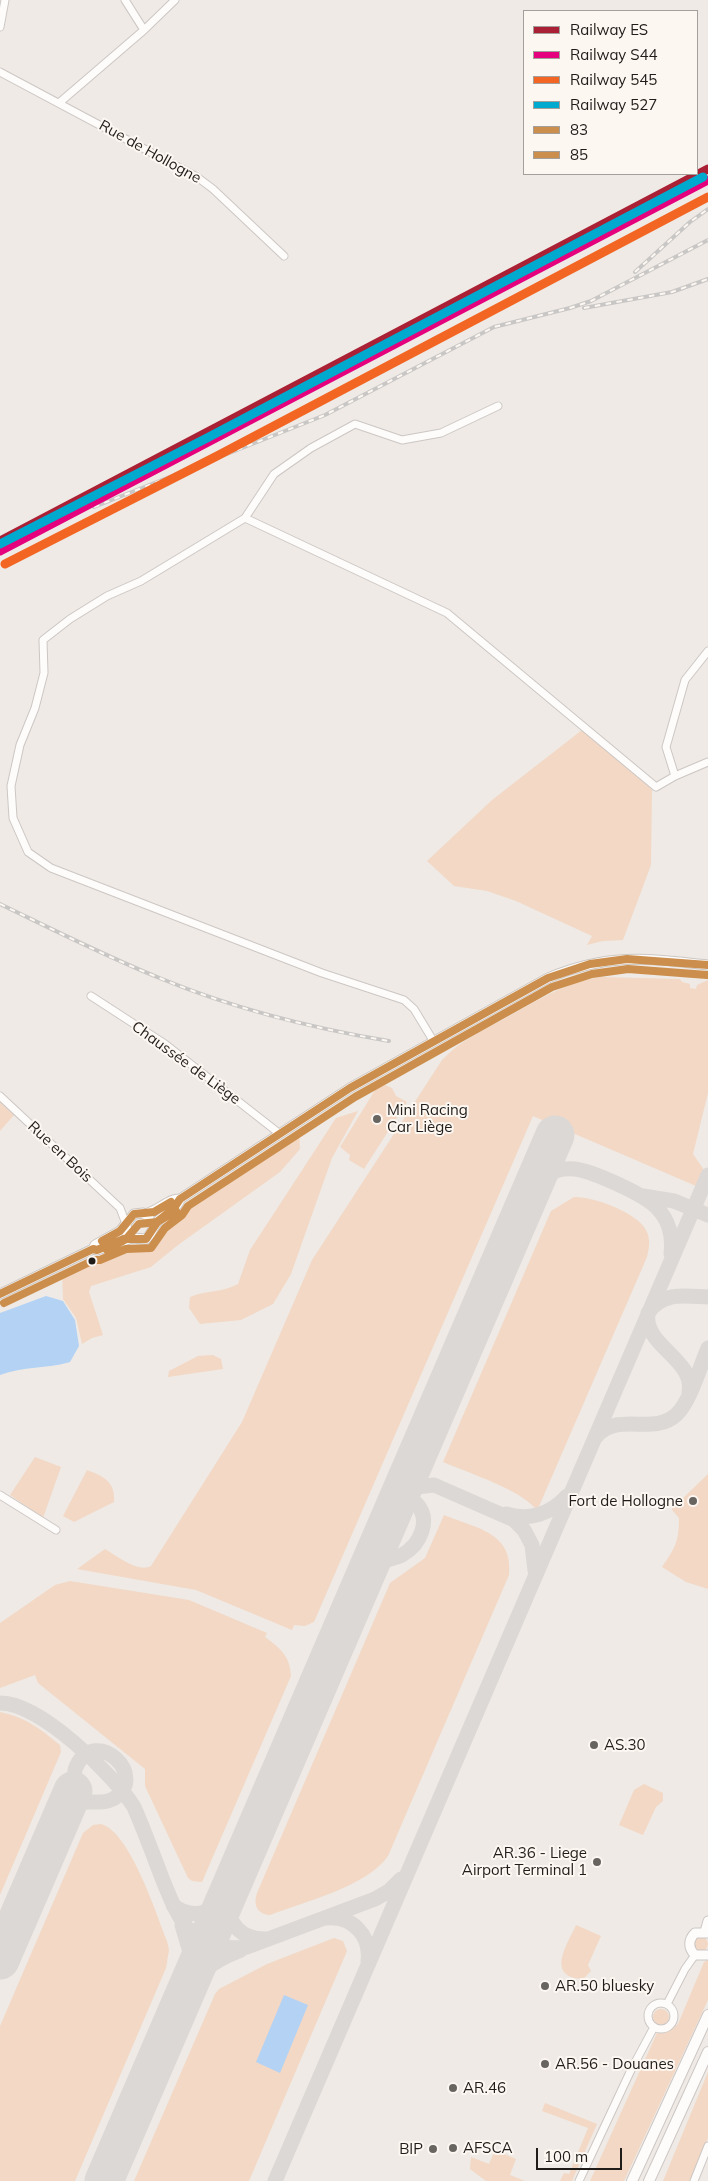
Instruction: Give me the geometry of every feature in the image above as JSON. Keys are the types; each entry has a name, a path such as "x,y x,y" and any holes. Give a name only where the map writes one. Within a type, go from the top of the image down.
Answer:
{"highway":[{"path":"632,2181 708,2015"},
{"path":"649,2181 708,2052"}],"main road":[{"path":"0,1294 93,1249 95,1245 118,1233 130,1217 141,1213 154,1212 176,1199 180,1199 350,1088 537,984 580,966 610,960 635,958 708,965"},
{"path":"93,1249 97,1250 132,1238 146,1239 159,1219 179,1204 180,1199"},
{"path":"141,1213 151,1218 153,1228"},
{"path":"126,1224 127,1232 132,1238"},
{"path":"708,1921 707,1932 695,1933 690,1946 695,1955 708,1955"}],"street":[{"path":"0,27 5,0"},
{"path":"125,0 144,30"},
{"path":"59,103 144,30 175,0"},
{"name":"Rue de Hollogne","path":"0,72 203,181 284,256"},
{"path":"434,1042 414,1009 404,1000 313,970 51,868 28,852 13,818 11,786 20,745 36,708 44,673 42,640 70,619 107,596 141,581 246,518 274,474 311,448 355,424 402,440 441,433 498,406"},
{"path":"246,518 447,613 656,787 675,776 708,762"},
{"path":"675,776 666,747 685,680 708,651"},
{"name":"Chaussée de Liège","path":"90,996 165,1044 280,1134"},
{"name":"Rue en Bois","path":"0,1096 120,1208 126,1224"},
{"name":"Rue en Bois","path":"120,1208 141,1213"},
{"path":"0,1496 56,1530"},
{"path":"667,2004 685,1969 695,1955"},
{"path":"656,2004 667,2004 674,2015 672,2024 663,2029 654,2027 649,2020 649,2012 656,2004"},
{"path":"580,2181 642,2046 654,2027"},
{"path":"694,2181 708,2146"}],"shaded area":[{"path":"582,730 652,788 651,865 623,940 603,941 587,945 592,936 516,901 487,891 454,886 427,861 492,800"},
{"path":"601,977 680,979 682,982 690,984 690,988 696,989 697,985 708,980 708,1093 693,1154 704,1170 696,1186 533,1116 314,1622 305,1626 294,1625 292,1630 196,1590 77,1569 105,1549 134,1566 146,1568 151,1566 242,1422 312,1260 442,1060 472,1036 540,999 576,983"},
{"name":"Mini Racing Car Liège","path":"385,1085 392,1088 396,1096 407,1102 364,1169 349,1160 350,1155 340,1147 375,1090"},
{"path":"0,1102 14,1115 0,1131"},
{"path":"358,1111 332,1158 291,1274 273,1304 241,1320 200,1324 189,1308 190,1297 226,1289 238,1284 250,1250 336,1118"},
{"path":"299,1130 300,1149 280,1172 178,1245 151,1267 91,1286 89,1292 103,1335 92,1338 82,1344 76,1318 63,1299 62,1272 79,1271 125,1247 147,1247 155,1242 161,1227 176,1212"},
{"path":"574,1197 592,1199 614,1207 634,1218 646,1230 649,1237 649,1247 647,1257 537,1511 520,1496 508,1489 443,1462 551,1211"},
{"path":"213,1355 221,1359 223,1369 168,1377 169,1371 198,1356"},
{"path":"35,1457 61,1467 43,1518 10,1495"},
{"path":"87,1470 103,1477 111,1485 114,1502 74,1522 63,1516"},
{"path":"708,1474 708,1589 686,1582 662,1567 677,1539 679,1518 672,1510 673,1503 680,1501"},
{"path":"444,1515 480,1528 499,1541 505,1549 509,1561 509,1575 388,1856 379,1867 366,1876 334,1892 270,1915 262,1913 256,1905 257,1893 390,1583 425,1558"},
{"path":"70,1581 189,1600 267,1633 265,1637 280,1649 287,1658 291,1676 202,1882 192,1881 188,1878 145,1786 145,1769 38,1683 35,1675 0,1688 0,1623 55,1585"},
{"path":"0,1712 18,1717 39,1729 60,1745 61,1752 0,1895"},
{"path":"644,1784 663,1793 663,1801 656,1807 643,1835 619,1825 634,1790"},
{"path":"101,1824 112,1830 122,1842 141,1875 167,1941 169,1950 166,1968 75,2181 0,2181 0,2026 83,1833 93,1825"},
{"path":"576,1925 601,1936 588,1965 591,1971 583,1979 571,1977 565,1973 562,1966 564,1950"},
{"path":"698,1937 704,1937 708,1944 704,1951 698,1951 694,1947 694,1941"},
{"path":"334,1938 343,1941 347,1951 249,2181 134,2181 215,1994 219,1989 267,1964"},
{"path":"708,1960 708,2000 624,2181 590,2181 657,2033 668,2032 678,2024 704,1962"},
{"path":"661,2009 669,2017 661,2025 653,2017"},
{"path":"708,2072 708,2138 691,2181 663,2181"},
{"path":"545,2103 597,2124 572,2181 560,2181 564,2173 569,2174 588,2128 542,2111"},
{"path":"495,2150 516,2159 510,2175 525,2181 486,2181 470,2169 471,2157 489,2164"}],"water":[{"path":"46,1296 63,1301 75,1320 79,1346 70,1362 17,1370 0,1375 0,1313"},
{"path":"284,1995 308,2005 280,2073 256,2062"}],"taxiway":[{"path":"508,1241 523,1206 539,1181 556,1171 575,1169 618,1184 642,1197 657,1208 665,1218 671,1235 671,1254"},
{"path":"275,2181 708,1175"},
{"path":"643,1196 674,1201 708,1215"},
{"path":"689,1392 689,1380 684,1370 653,1335 649,1325 648,1313 660,1301 675,1296 708,1297"},
{"path":"595,1438 604,1430 613,1426 657,1424 677,1414 691,1392 708,1348"},
{"path":"374,1554 402,1497 416,1487 434,1485 514,1520 524,1530 532,1545 535,1571"},
{"path":"362,1582 368,1573 383,1561 408,1551 419,1539 422,1532 423,1517 421,1510 410,1498 396,1495"},
{"path":"506,1514 523,1517 539,1514 554,1507 567,1496"},
{"path":"363,1578 365,1555 371,1539"},
{"path":"0,1703 16,1706 35,1714 74,1743 110,1777 134,1807 169,1894 182,1921 200,1939 213,1945 228,1948 247,1947 375,1899 389,1891 401,1879"},
{"path":"72,1805 82,1802 103,1802 113,1799 123,1790 126,1779 123,1768 116,1759 106,1752 95,1751 85,1755 76,1767 73,1790"},
{"path":"58,1826 68,1809 79,1801"},
{"path":"226,1896 229,1914 236,1928 242,1933 257,1939 267,1939"},
{"path":"173,1905 180,1910 201,1913 215,1907 226,1896"},
{"path":"327,1918 345,1920 358,1929 367,1943 368,1961"},
{"path":"182,1925 190,1952 189,1983"},
{"path":"179,2006 191,1986 204,1971 219,1960 241,1950"}],"runway":[{"path":"104,2181 555,1135"},
{"path":"0,1960 73,1791"}],"railway":[{"path":"635,272 690,222 708,209"},
{"path":"94,507 325,415 494,327 591,301 708,240"},
{"path":"584,308 672,292 708,279"},
{"path":"0,904 121,962 217,1000 302,1024 389,1041"}],"rail line":[{"name":"ES","path":"698,174 708,169"},
{"name":"ES","path":"0,541 697,175"},
{"name":"527","path":"0,544 207,438 703,177"},
{"name":"S44","path":"0,551 708,180"},
{"name":"545","path":"5,564 217,456 708,197"}],"transit line":[{"name":"83","path":"0,1294 93,1249 97,1250 124,1239 146,1239 158,1221 174,1208 180,1199 350,1088 548,978 590,964 627,959 708,965"},
{"name":"85","path":"4,1303 94,1260 100,1260 126,1249 151,1248 165,1228 182,1215 188,1206 355,1097 552,987 592,974 628,969 707,975"},
{"name":"83","path":"102,1241 120,1231 134,1214 154,1212 171,1202"},
{"name":"85","path":"107,1250 126,1239 139,1224 157,1222 176,1211"}],"place":[{"name":"Mini Racing Car Liège","path":"377,1119"},
{"name":"Fort de Hollogne","path":"693,1501"},
{"name":"AS.30","path":"594,1745"},
{"name":"AR.36 - Liege Airport Terminal 1","path":"597,1862"},
{"name":"AR.50 bluesky","path":"545,1986"},
{"name":"AR.56 - Douanes","path":"545,2064"},
{"name":"AR.46","path":"453,2088"},
{"name":"AFSCA","path":"453,2148"},
{"name":"BIP","path":"433,2149"}]}
